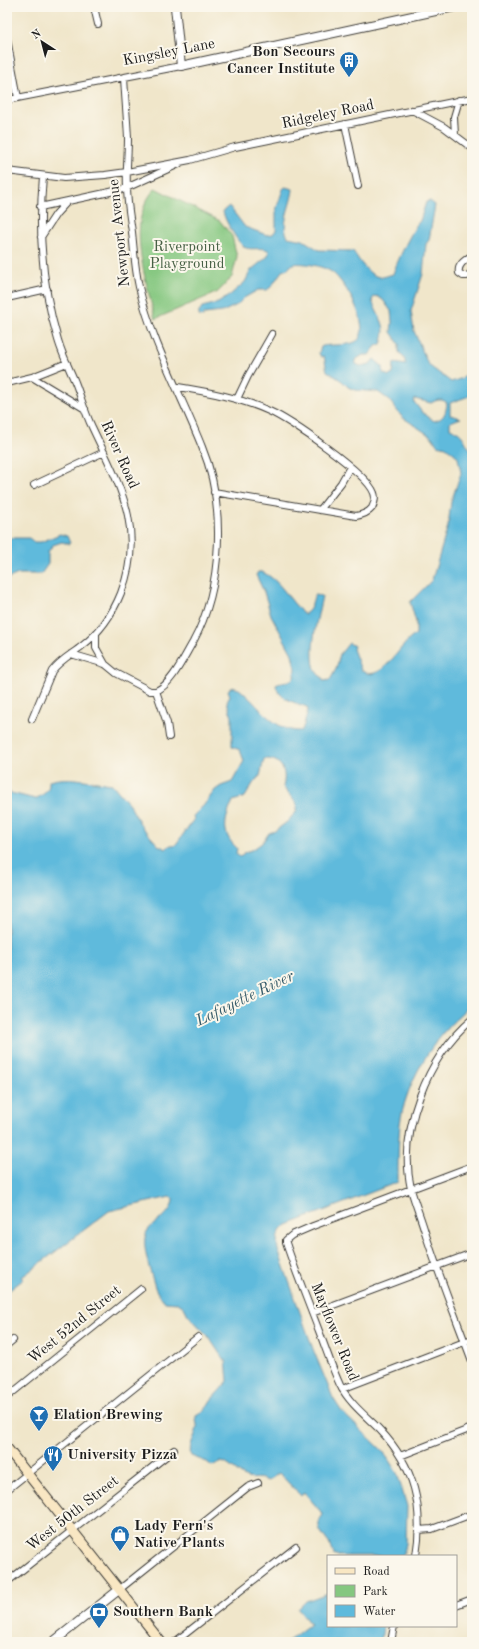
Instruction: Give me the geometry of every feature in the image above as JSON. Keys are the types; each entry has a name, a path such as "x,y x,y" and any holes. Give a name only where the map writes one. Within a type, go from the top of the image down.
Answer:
{"main road":[{"path":"7,1448 161,1642"}],"street":[{"path":"94,7 98,24"},
{"path":"175,7 181,66"},
{"name":"Kingsley Lane","path":"7,100 181,66 454,7"},
{"path":"7,39 18,98"},
{"name":"Newport Avenue","path":"124,77 128,138 127,187 135,263 140,288 145,309 160,350 178,387 203,448 214,492 218,535 216,576 201,625 184,657 165,684 156,691"},
{"name":"Ridgeley Road","path":"7,171 64,178 127,172 190,160 235,147 472,98"},
{"path":"455,135 454,116 459,100"},
{"path":"412,110 455,135 472,148"},
{"path":"345,124 358,186"},
{"name":"Ridgeley Road","path":"40,207 102,194 127,187 190,160"},
{"name":"River Road","path":"32,718 52,671 62,660 96,634 105,623 121,594 130,560 131,549 130,518 127,505 85,409 58,341 47,289 41,237 40,207 43,176"},
{"path":"41,237 56,214 67,202"},
{"path":"472,256 472,265"},
{"path":"472,256 462,263 458,270 463,276 467,276 472,272"},
{"path":"7,298 47,289"},
{"path":"237,399 248,376 272,334"},
{"path":"7,383 14,380 32,377 67,363"},
{"path":"7,377 14,380"},
{"path":"32,377 85,409"},
{"path":"178,387 199,390 237,399 260,407 284,418 301,429 366,480 375,494 375,500 370,510 356,516 214,492"},
{"path":"34,485 104,452"},
{"path":"320,510 337,488 350,467"},
{"path":"96,634 96,648 105,664"},
{"path":"71,654 105,664 123,677 150,691 156,691 167,723 169,738"},
{"path":"472,1019 445,1048 436,1061 422,1090 416,1110 409,1147 411,1189 436,1266 472,1361"},
{"path":"411,1189 472,1166"},
{"name":"Mayflower Road","path":"411,1189 292,1235 286,1240 286,1243 296,1273 342,1389 353,1404 392,1444 400,1456 415,1487 418,1508 416,1555"},
{"path":"312,1313 472,1253"},
{"name":"West 52nd Street","path":"7,1397 141,1289"},
{"path":"7,1490 198,1337"},
{"path":"342,1389 472,1339"},
{"path":"7,1345 13,1340"},
{"path":"400,1456 472,1428"},
{"name":"West 50th Street","path":"7,1582 174,1450"},
{"path":"53,1642 248,1487 258,1483"},
{"path":"418,1530 432,1529 472,1514"},
{"path":"175,1642 296,1547"},
{"path":"457,1605 472,1599"},
{"path":"390,1642 395,1627"}],"green space":[{"name":"Riverpoint Playground","path":"155,188 220,221 232,236 237,257 232,277 218,292 155,319 142,263 139,233 140,219 145,204"}],"water":[{"name":"Lafayette River","path":"285,187 293,189 285,226 288,237 303,240 319,250 353,251 368,271 381,277 393,274 401,254 420,221 426,202 430,201 435,205 429,240 426,244 423,274 411,311 414,331 427,362 431,367 451,382 463,378 472,367 472,395 450,403 450,415 461,418 450,422 450,428 462,436 472,451 472,1004 441,1035 425,1058 412,1084 400,1124 398,1146 398,1182 287,1225 281,1230 277,1239 278,1250 313,1349 333,1398 342,1412 383,1451 397,1473 407,1506 406,1544 403,1555 334,1555 330,1545 320,1531 319,1520 323,1515 321,1512 304,1492 301,1496 279,1473 268,1481 247,1478 223,1462 212,1466 207,1462 191,1456 190,1448 197,1426 196,1416 205,1410 211,1400 228,1381 226,1360 224,1360 208,1336 188,1315 184,1307 178,1303 165,1302 156,1289 145,1249 146,1235 151,1226 164,1216 170,1209 173,1199 170,1197 109,1211 22,1277 24,1279 7,1292 7,792 35,799 47,790 49,781 57,779 72,779 112,784 129,804 142,827 158,845 166,849 170,845 174,846 194,819 193,816 204,805 215,790 232,782 244,761 240,750 232,747 232,717 227,702 230,696 228,690 232,687 239,689 267,716 282,727 301,731 304,725 308,710 307,707 288,700 277,690 276,685 290,681 294,678 295,668 292,654 271,615 264,592 256,575 258,572 262,572 269,576 280,585 304,614 309,610 315,595 322,596 313,652 316,672 322,677 323,681 330,680 336,669 340,654 349,643 354,646 353,649 361,670 367,673 374,673 380,671 386,666 416,634 416,622 410,602 432,580 448,526 451,502 461,473 458,458 455,454 446,447 437,445 432,437 402,417 389,400 378,392 355,390 348,387 327,371 324,356 321,357 319,353 321,347 356,342 362,332 359,314 355,304 344,285 333,273 325,268 313,265 292,264 288,269 282,271 271,287 267,290 258,290 244,298 237,305 222,312 204,314 203,317 199,316 199,312 202,307 218,303 245,282 251,270 267,257 269,253 268,250 265,249 249,249 243,246 232,231 223,211 229,206 245,227 267,235 273,234 276,230 276,210 283,189","holes":["377,296 383,300 391,311 391,332 399,344 399,352 404,358 406,365 394,363 393,374 389,376 383,373 383,367 374,359 370,364 360,366 355,363 355,360 363,355 369,355 376,346 381,344 384,331 382,321 372,300","415,399 431,403 437,400 445,401 447,403 444,415 440,419 434,421 422,412 414,402","264,759 275,761 282,767 284,776 283,787 296,803 296,812 287,822 275,831 269,833 262,843 252,850 245,852 240,857 236,854 237,848 228,837 226,831 226,820 233,801 245,797 254,782 260,776"]},
{"path":"60,534 67,536 70,543 62,542 53,545 48,552 48,564 41,574 18,574 7,579 7,538 29,538 34,542 41,542"},
{"path":"327,1593 327,1627 383,1627 381,1642 287,1642 310,1624 298,1609 306,1601"}],"place":[{"name":"Bon Secours Cancer Institute","path":"349,78"},
{"name":"Elation Brewing","path":"39,1432"},
{"name":"University Pizza","path":"53,1472"},
{"name":"Lady Fern's Native Plants","path":"120,1552"},
{"name":"Southern Bank","path":"99,1629"}]}
